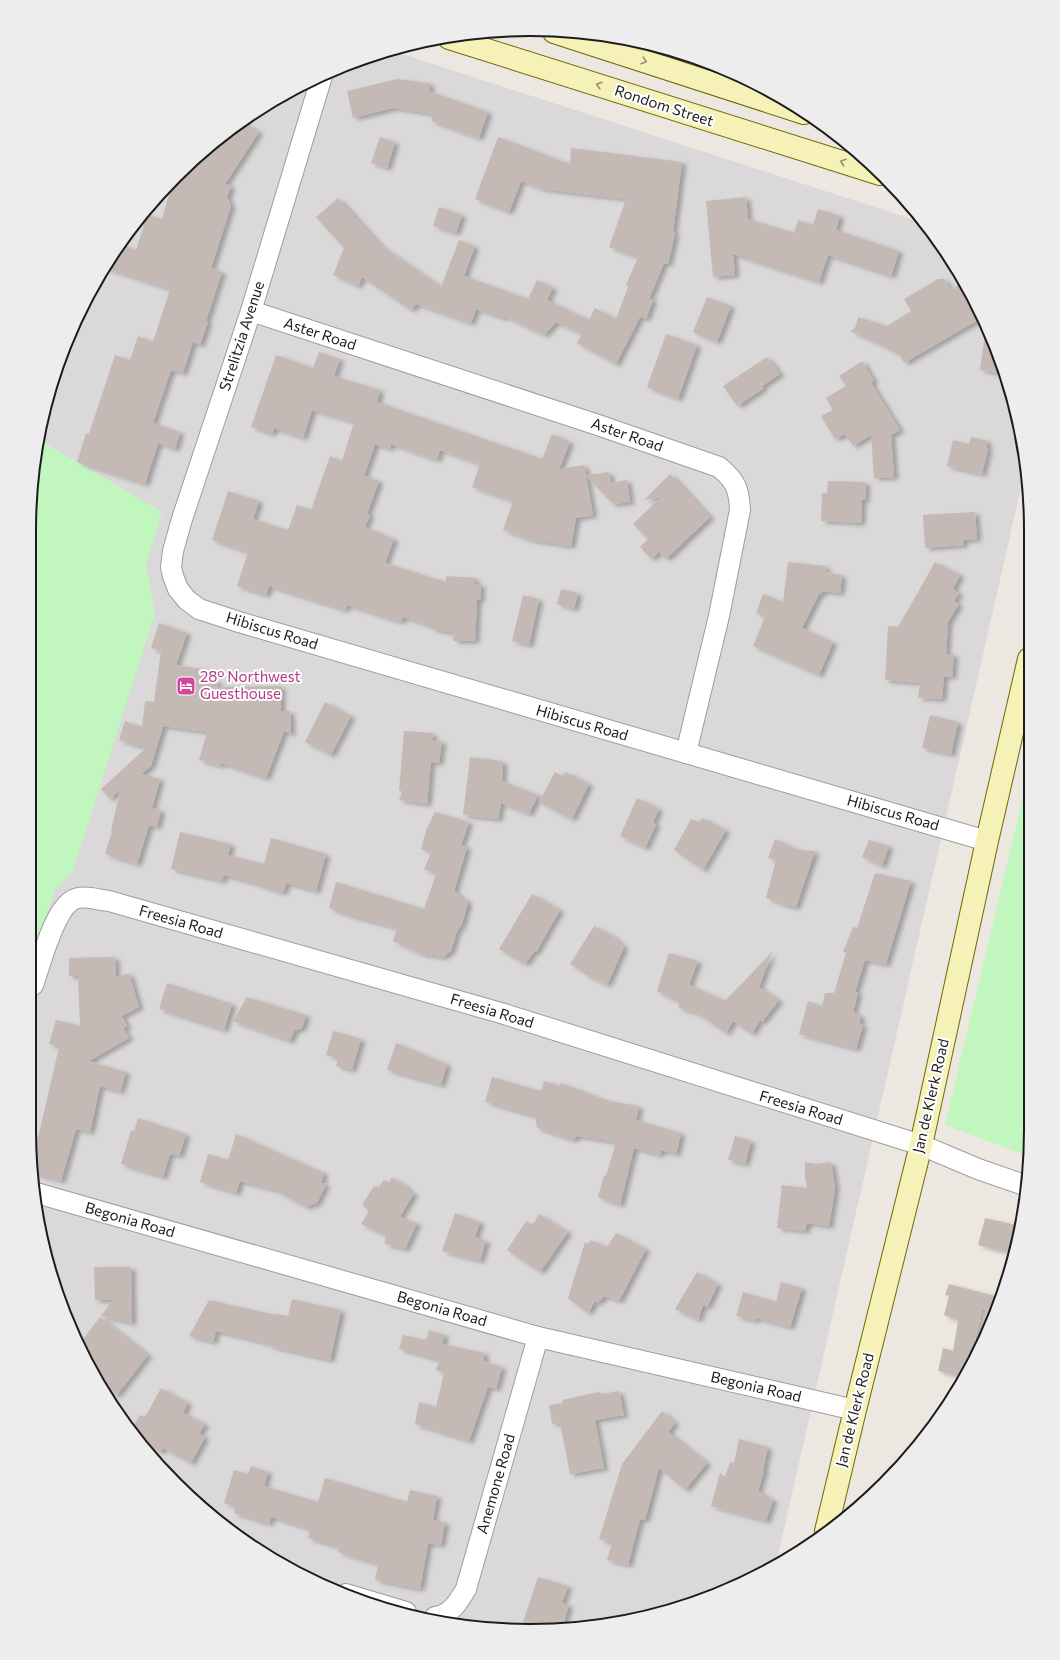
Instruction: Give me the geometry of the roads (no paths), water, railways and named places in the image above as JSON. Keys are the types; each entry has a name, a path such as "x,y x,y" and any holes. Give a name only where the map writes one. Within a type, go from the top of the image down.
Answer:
{"street":[{"path":"572,38 784,107"},
{"name":"Rondom Street","path":"459,41 868,170"},
{"name":"Strelitzia Avenue","path":"183,594 173,576 171,567 173,551 182,519 251,311 320,84"},
{"name":"Aster Road","path":"251,311 598,425 719,467 725,472 736,486 740,510 719,616 686,753"},
{"name":"Hibiscus Road","path":"183,594 199,609 239,622 987,841"},
{"name":"Jan de Klerk Road","path":"828,1524 854,1410 921,1145 987,841 1024,680"},
{"name":"Freesia Road","path":"36,976 53,928 62,909 71,900 79,898 109,901 501,1013 921,1145 978,1169 1021,1184"},
{"name":"Begonia Road","path":"40,1194 538,1337 854,1410"},
{"name":"Anemone Road","path":"441,1616 459,1601 466,1589 538,1337"}],"place":[{"name":"28° Northwest Guesthouse","path":"186,686"}]}
